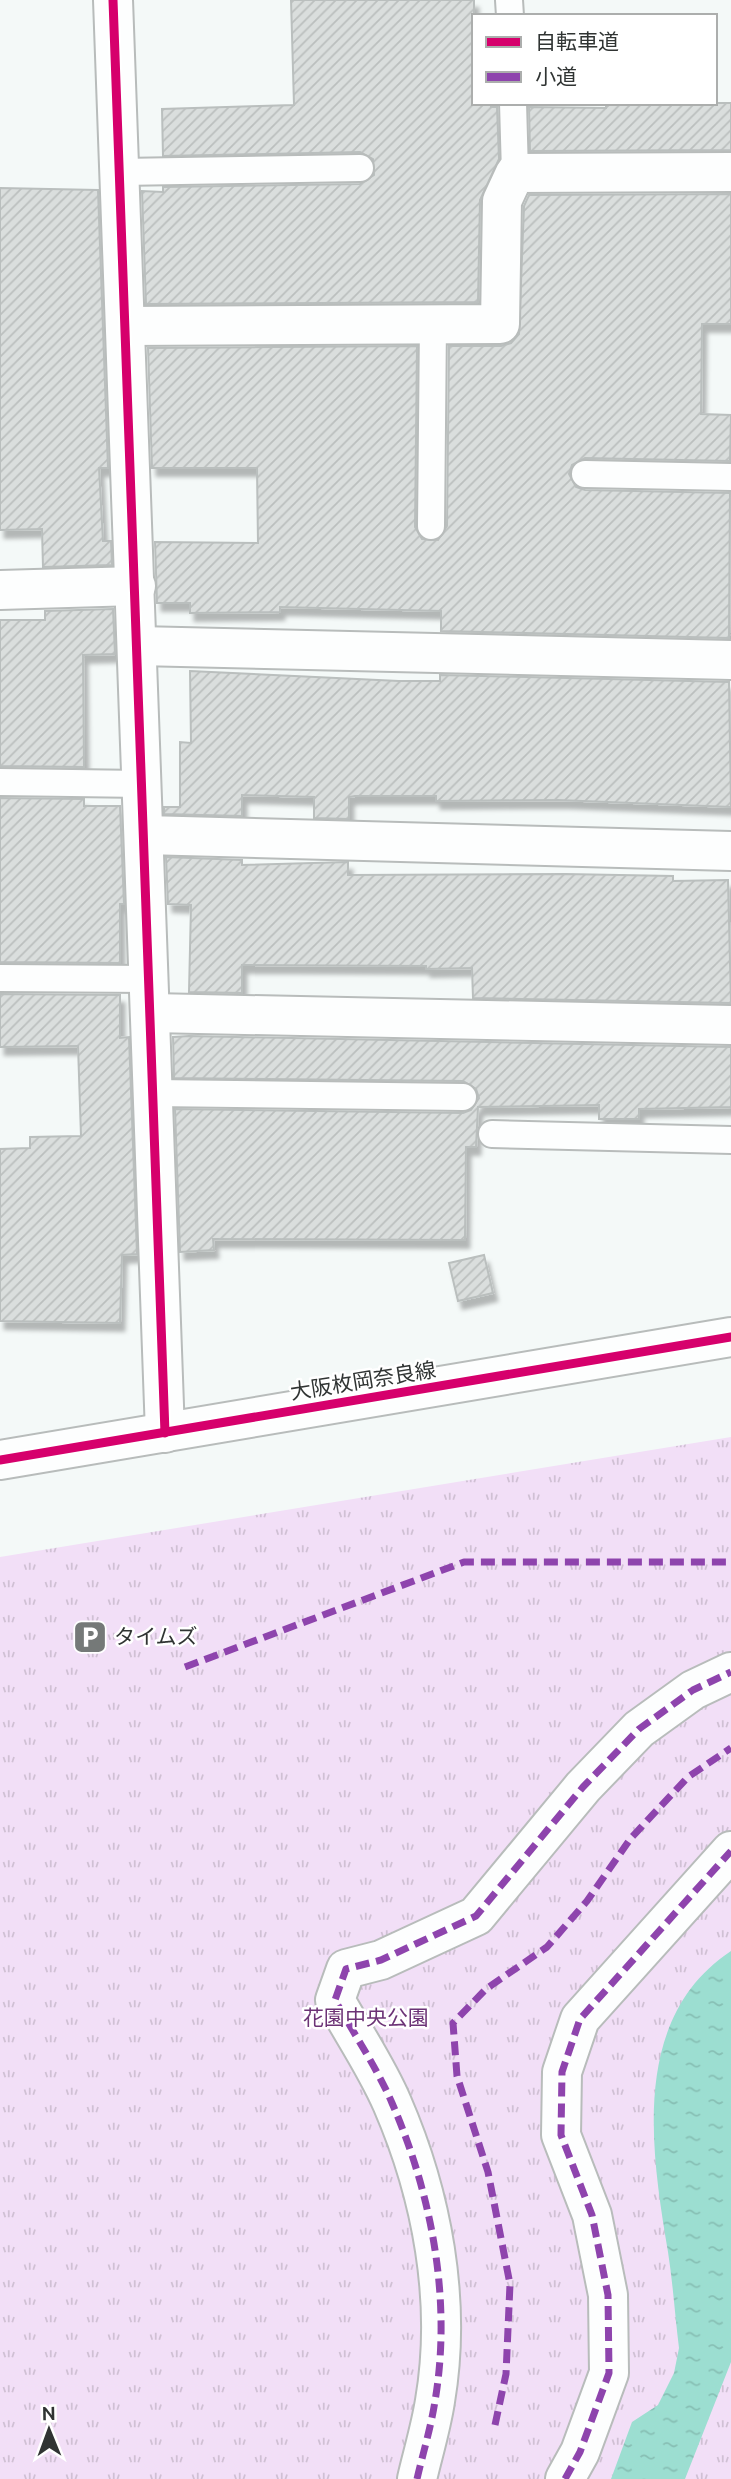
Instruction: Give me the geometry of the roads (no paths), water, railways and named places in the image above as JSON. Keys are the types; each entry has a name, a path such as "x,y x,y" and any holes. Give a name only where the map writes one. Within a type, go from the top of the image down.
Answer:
{"street":[{"path":"113,0 127,326 165,1433"},
{"path":"127,326 500,324 502,201 515,173 731,172"},
{"path":"0,590 136,586"},
{"path":"138,646 731,660"},
{"path":"145,835 731,852"},
{"path":"151,996 731,1025"},
{"name":"大阪枚岡奈良線","path":"0,1460 731,1338"},
{"path":"416,2479 435,2400 440,2325 435,2245 420,2172 391,2101 335,2000 346,1969 381,1960 476,1916 583,1787 639,1729 693,1690 731,1672"},
{"path":"565,2479 580,2452 609,2373 608,2295 592,2215 561,2135 562,2072 580,2019 731,1851"}],"lane":[{"path":"513,105 515,173"},
{"path":"121,172 360,168"},
{"path":"430,526 433,324"},
{"path":"584,474 731,477"},
{"path":"0,782 143,784"},
{"path":"0,978 151,996"},
{"path":"154,1093 463,1097"},
{"path":"492,1134 731,1140"}],"water":[{"path":"731,1951 731,2362 685,2479 611,2479 632,2422 658,2405 674,2373 679,2348 656,2171 655,2088 662,2049 676,2012 699,1979"}],"place":[{"name":"タイムズ","path":"90,1637"}],"park label":[{"name":"花園中央公園","path":"366,2018"}]}
